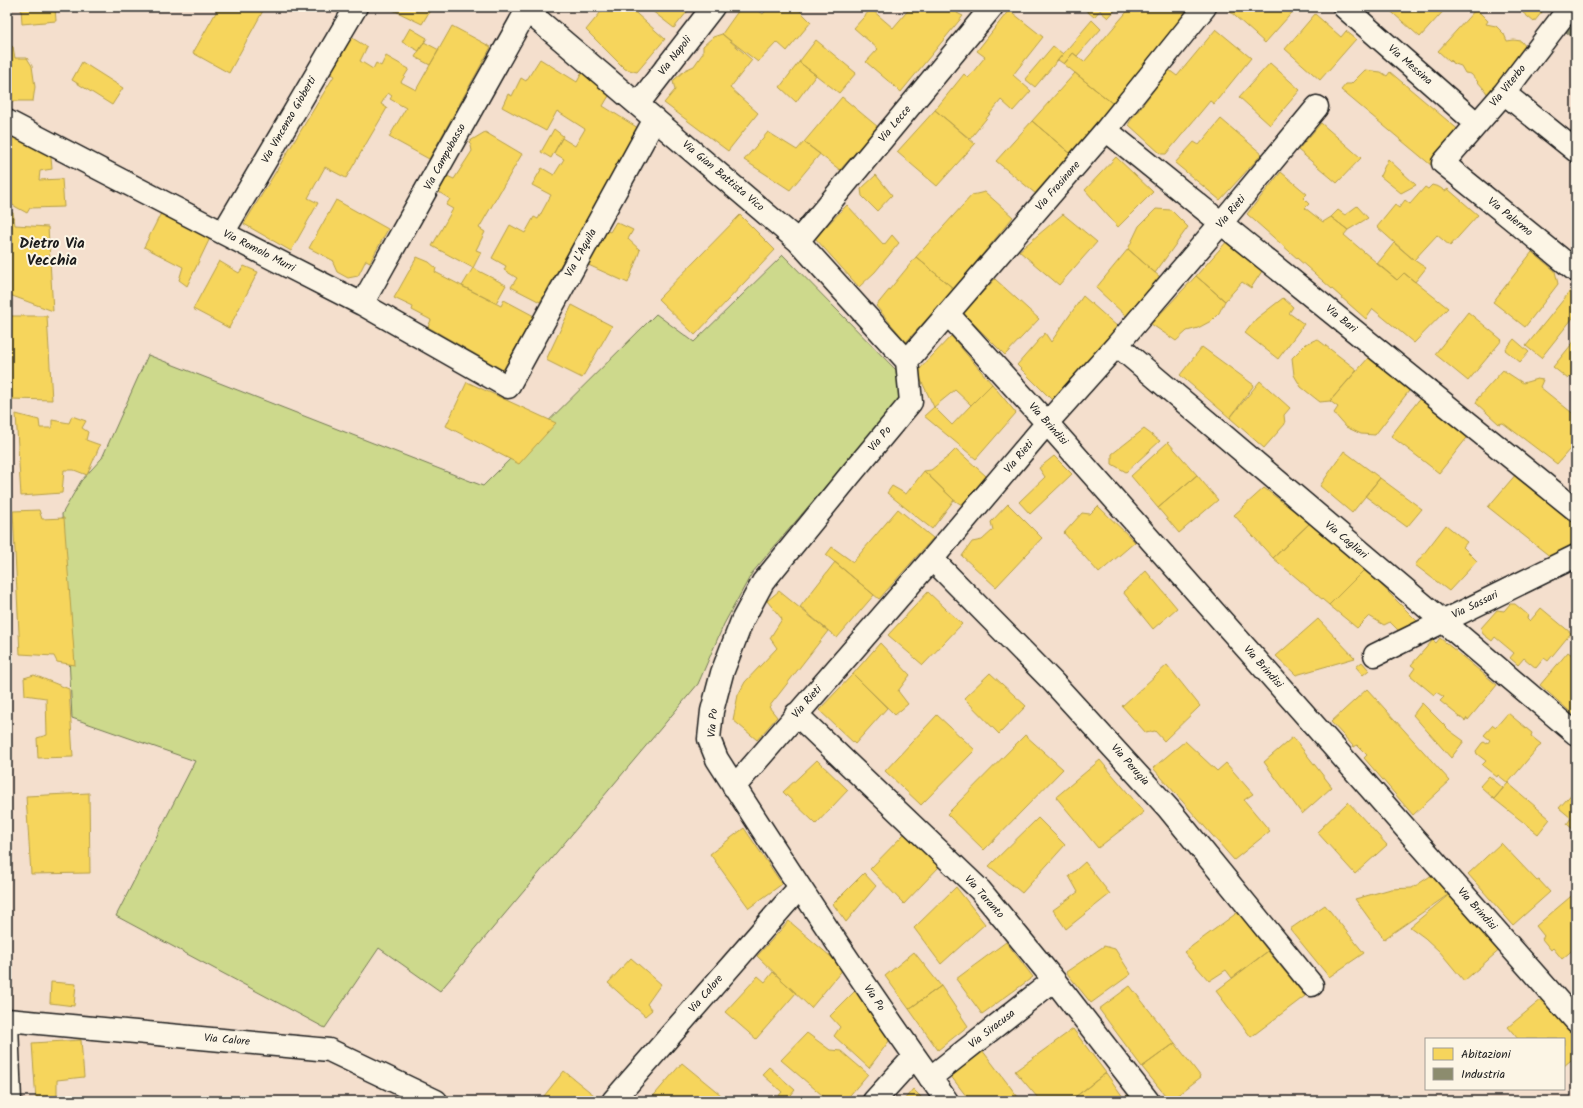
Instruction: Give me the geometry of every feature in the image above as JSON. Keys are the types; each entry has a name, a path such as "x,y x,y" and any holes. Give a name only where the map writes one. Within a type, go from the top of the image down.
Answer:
{"street":[{"name":"Via Vincenzo Gioberti","path":"223,234 356,7"},
{"name":"Via Napoli","path":"638,104 713,7"},
{"name":"Via Lecce","path":"798,241 992,7"},
{"name":"Via Frosinone","path":"907,361 1106,130 1205,7"},
{"name":"Via Messina","path":"1344,7 1476,124"},
{"name":"Via Viterbo","path":"1443,163 1504,93 1570,7"},
{"name":"Via Gian Battista Vico","path":"525,9 798,241 907,361"},
{"name":"Via Campobasso","path":"362,304 525,9"},
{"path":"1504,93 1576,150"},
{"name":"Via Rieti","path":"734,786 932,559 1047,423 1117,345 1222,222 1317,107"},
{"name":"Via L'Aquila","path":"508,387 655,119"},
{"name":"Via Romolo Murri","path":"7,121 223,234 362,304 508,387"},
{"name":"Via Bari","path":"1106,130 1222,222 1576,510"},
{"name":"Via Palermo","path":"1443,163 1576,271"},
{"name":"Via Brindisi","path":"948,314 1047,423 1576,1021"},
{"name":"Via Cagliari","path":"1117,345 1576,734"},
{"name":"Via Po","path":"907,361 911,402 763,582 742,621 722,673 712,711 709,739 717,760 799,888 914,1056 947,1101"},
{"name":"Via Sassari","path":"1375,655 1576,556"},
{"name":"Via Perugia","path":"932,559 1054,682 1168,808 1312,985"},
{"name":"Via Taranto","path":"796,714 980,890 1054,980 1148,1101"},
{"name":"Via Calore","path":"613,1101 799,888"},
{"name":"Via Siracusa","path":"930,1078 1054,980"},
{"name":"Via Calore","path":"7,1020 329,1050 436,1101"},
{"path":"7,1024 10,1101"},
{"path":"874,1101 914,1056"}],"green space":[{"path":"783,255 898,372 901,397 752,573 724,624 698,684 440,991 379,948 325,1028 116,916 195,761 72,718 62,514 81,481 102,458 148,355 483,486 656,314 694,342"}],"building: Abitazioni":[{"path":"21,7 55,7 56,21 22,24"},
{"path":"219,7 265,7 229,73 193,53"},
{"path":"387,7 432,7 422,24"},
{"path":"605,7 629,7 665,39 637,72 625,69 586,30"},
{"path":"647,7 691,7 674,28"},
{"path":"741,7 753,7 763,14 769,7 796,7 811,22 787,51 777,42 758,62 722,34"},
{"path":"911,7 962,7 957,13 963,16 901,92 866,62 878,49 854,28 871,9 893,28"},
{"path":"1103,7 1094,17 1083,8"},
{"path":"1103,7 1118,7 1108,18 1100,11"},
{"path":"1131,7 1194,7 1112,103 1064,64 1073,53 1084,62"},
{"path":"1297,7 1265,43 1226,8"},
{"path":"1386,7 1447,7 1420,37"},
{"path":"1516,7 1546,7 1534,22"},
{"path":"1476,9 1488,21 1486,24 1496,26 1504,34 1507,41 1521,41 1527,48 1514,70 1506,71 1504,79 1488,95 1471,74 1465,73 1461,66 1452,63 1451,60 1450,62 1438,51"},
{"path":"1009,10 1043,37 1013,75 1031,91 1013,111 1001,100 970,139 935,110 964,74 968,78 985,57 977,51"},
{"path":"1315,14 1341,37 1346,31 1356,39 1320,80 1285,49"},
{"path":"1092,20 1101,29 1077,56 1073,53 1064,64 1058,60"},
{"path":"452,26 491,47 429,159 389,137 406,108 390,99 392,96 388,93 381,104 387,108 346,178 325,167 308,198 318,203 291,251 244,224 334,76 329,73 349,36 367,47 360,61 373,69 376,63 381,66 386,56 409,69 401,82 416,90"},
{"path":"410,28 427,38 419,51 402,42"},
{"path":"1216,29 1251,58 1214,104 1210,101 1166,154 1161,154 1129,125 1129,123 1169,70 1177,76"},
{"path":"722,34 752,60 730,88 758,113 728,151 664,103 675,90 673,81 685,70 694,66 703,53 703,46 713,37"},
{"path":"816,40 856,73 839,93 799,62"},
{"path":"424,42 439,50 430,65 415,57"},
{"path":"7,44 13,47 15,58 27,58 32,66 35,87 33,101 7,101"},
{"path":"1053,46 1063,54 1035,87 1025,79"},
{"path":"540,59 577,82 585,67 610,94 603,106 638,128 540,302 511,287 517,278 504,270 506,266 492,258 510,225 525,233 534,217 538,219 551,195 532,185 542,168 554,175 564,159 554,153 562,138 575,146 585,129 557,111 546,131 502,107 508,94 512,96 521,78 526,81"},
{"path":"82,62 123,88 112,105 72,80"},
{"path":"799,62 816,75 796,102 780,87"},
{"path":"1270,63 1300,90 1270,125 1239,97"},
{"path":"1365,70 1381,72 1387,76 1390,72 1461,132 1432,166 1341,90 1346,84 1351,84"},
{"path":"1075,73 1112,103 1071,154 1032,121"},
{"path":"842,97 878,127 840,170 804,142"},
{"path":"935,110 975,144 937,186 897,152"},
{"path":"1221,119 1262,154 1220,200 1175,163 1194,142 1199,145"},
{"path":"1032,121 1071,154 1036,194 996,161"},
{"path":"1321,123 1361,158 1337,183 1298,150"},
{"path":"554,129 563,136 551,158 541,152"},
{"path":"7,130 50,147 52,169 40,171 39,180 62,179 64,207 30,208 27,213 7,202"},
{"path":"485,132 522,154 479,228 485,232 476,250 481,252 473,268 432,246 453,209 446,205 450,199 437,191 447,176 454,179 472,151 470,141"},
{"path":"768,132 797,150 804,142 820,154 790,190 744,160"},
{"path":"1116,157 1153,192 1118,227 1085,190"},
{"path":"1388,159 1416,185 1401,193 1380,176"},
{"path":"1281,172 1307,194 1303,198 1309,204 1305,208 1323,222 1331,217 1348,230 1344,235 1397,280 1404,273 1448,308 1414,343 1373,309 1366,319 1247,214"},
{"path":"876,175 892,195 877,211 862,196 861,189"},
{"path":"1432,185 1445,191 1448,189 1478,215 1450,246 1437,235 1414,260 1377,227 1395,205 1399,208 1405,200 1410,204 1425,187 1428,189"},
{"path":"985,192 1013,217 954,289 916,257 972,195"},
{"path":"336,200 388,229 370,262 366,260 358,276 348,278 337,272 333,263 334,261 309,248"},
{"path":"847,205 884,245 892,235 899,243 875,272 859,287 815,238"},
{"path":"1357,206 1368,218 1348,230 1331,217 1338,210 1345,215"},
{"path":"1156,209 1171,210 1188,227 1155,273 1128,249 1139,226"},
{"path":"7,210 13,213 15,225 48,227 53,311 7,294"},
{"path":"162,211 211,236 187,286 179,280 183,267 144,247"},
{"path":"1063,214 1097,242 1059,285 1019,251"},
{"path":"740,215 775,250 695,335 658,299"},
{"path":"616,222 633,230 628,239 640,250 628,283 584,263 602,228 610,232"},
{"path":"1228,240 1264,268 1251,288 1242,282 1225,301 1196,276"},
{"path":"1394,243 1426,268 1415,282 1404,273 1397,280 1377,264"},
{"path":"1128,249 1160,277 1126,316 1096,288"},
{"path":"1532,252 1555,271 1558,284 1525,327 1493,302"},
{"path":"417,257 429,262 436,268 435,272 501,306 504,300 534,316 503,370 428,327 431,320 412,310 413,307 394,298"},
{"path":"916,257 954,289 906,342 876,306"},
{"path":"219,261 239,273 244,266 258,272 229,328 193,309"},
{"path":"473,268 506,285 496,303 462,286"},
{"path":"1196,276 1225,301 1219,313 1211,321 1198,328 1187,331 1176,341 1151,324"},
{"path":"995,279 1039,319 1005,355 963,313"},
{"path":"1576,284 1576,314 1541,358 1526,346"},
{"path":"1083,296 1118,327 1053,401 1017,365 1045,333 1051,342"},
{"path":"1283,298 1293,307 1289,313 1304,324 1278,359 1245,333 1256,319"},
{"path":"572,305 612,326 582,378 546,360"},
{"path":"1468,312 1502,340 1468,381 1435,354"},
{"path":"7,316 47,316 52,400 11,399"},
{"path":"951,336 992,384 971,405 955,390 934,407 917,372"},
{"path":"1317,339 1357,370 1330,401 1320,402 1301,387 1294,375 1292,358 1306,344"},
{"path":"1514,339 1529,352 1520,362 1505,350"},
{"path":"1576,339 1576,370 1568,379 1553,367"},
{"path":"1202,347 1254,385 1230,418 1180,375"},
{"path":"1370,356 1412,387 1375,435 1361,434 1346,427 1334,413 1338,407 1330,401"},
{"path":"1503,370 1523,383 1537,379 1543,380 1540,387 1576,416 1576,442 1557,464 1503,423 1499,424 1476,403 1478,398"},
{"path":"1260,381 1290,408 1284,415 1285,424 1264,448 1230,418"},
{"path":"467,382 556,423 519,464 446,426"},
{"path":"992,384 1016,413 976,459 924,416 934,407 952,425"},
{"path":"1421,397 1470,434 1439,473 1391,436"},
{"path":"16,414 39,420 40,428 52,428 52,420 69,423 72,416 86,421 82,428 88,432 86,440 100,445 87,475 74,470 64,470 62,493 21,496"},
{"path":"1144,429 1160,441 1126,472 1112,464 1112,454"},
{"path":"1168,442 1197,475 1158,508 1131,476"},
{"path":"956,449 986,476 962,505 954,500 924,471 931,470"},
{"path":"1344,451 1380,478 1352,513 1320,486"},
{"path":"1054,456 1072,474 1030,514 1019,502 1045,477 1039,468"},
{"path":"924,471 954,500 932,529 887,493 892,486 906,494"},
{"path":"1517,473 1576,522 1576,547 1552,558 1488,507"},
{"path":"1197,475 1218,500 1179,533 1158,508"},
{"path":"1380,478 1422,509 1407,527 1365,496"},
{"path":"1264,488 1310,523 1273,558 1234,515"},
{"path":"1008,504 1042,538 996,587 962,556 972,542 982,540 993,530 991,522"},
{"path":"1098,506 1135,542 1099,573 1064,533 1082,513 1090,514"},
{"path":"898,509 933,538 879,599 826,555 832,547 853,562"},
{"path":"39,510 42,519 64,518 75,665 57,662 54,656 20,654 13,511"},
{"path":"1310,523 1365,569 1329,605 1273,558"},
{"path":"1446,525 1467,542 1463,547 1477,561 1449,591 1415,565"},
{"path":"835,562 874,595 837,638 800,607"},
{"path":"1365,569 1418,622 1399,631 1390,622 1384,625 1369,616 1357,628 1329,605"},
{"path":"1146,571 1177,608 1153,629 1123,592"},
{"path":"779,591 828,631 769,707 777,717 757,740 733,720 738,695 745,682 777,648 770,638 782,619 767,601"},
{"path":"928,592 962,624 923,665 888,635"},
{"path":"1510,604 1515,604 1528,615 1527,618 1530,621 1541,608 1571,633 1548,661 1544,658 1536,668 1524,658 1518,665 1510,658 1514,653 1495,637 1492,641 1483,634 1481,628 1497,610 1504,611"},
{"path":"1318,619 1355,658 1296,675 1276,656"},
{"path":"1440,638 1497,685 1468,720 1467,718 1465,721 1440,701 1444,697 1436,692 1434,695 1410,675 1415,668 1411,665 1433,640 1436,643"},
{"path":"880,643 910,675 898,691 908,704 895,715 853,674"},
{"path":"1568,652 1576,658 1576,717 1540,685"},
{"path":"1362,662 1369,670 1363,675 1356,667"},
{"path":"1167,665 1200,706 1164,741 1155,731 1146,733 1122,706"},
{"path":"990,673 1026,706 999,734 964,698"},
{"path":"853,674 887,708 855,744 819,710"},
{"path":"34,675 69,689 73,757 38,758 37,738 47,735 46,698 25,695 24,678"},
{"path":"1367,689 1450,781 1413,815 1364,758 1367,755 1357,745 1354,747 1331,722"},
{"path":"1422,703 1449,730 1464,741 1451,758 1413,715"},
{"path":"1508,713 1532,733 1531,736 1541,744 1508,783 1498,775 1497,777 1482,765 1486,761 1477,754 1476,751 1482,743 1484,742 1487,744 1490,740 1484,735 1493,725 1496,727"},
{"path":"937,715 975,750 921,805 885,771"},
{"path":"1025,735 1063,769 984,850 947,814"},
{"path":"1293,737 1332,787 1302,814 1264,762"},
{"path":"1185,741 1217,771 1226,763 1253,794 1244,800 1270,831 1234,860 1153,768"},
{"path":"817,760 848,790 816,824 783,792"},
{"path":"1100,760 1144,812 1098,848 1056,797"},
{"path":"1489,776 1503,788 1494,799 1480,786"},
{"path":"1508,783 1550,819 1538,834 1494,799"},
{"path":"1576,789 1576,832 1567,824 1571,818 1559,808"},
{"path":"89,793 90,873 31,874 26,796"},
{"path":"1348,802 1387,845 1355,874 1317,832"},
{"path":"1038,818 1065,845 1022,893 989,866"},
{"path":"744,828 782,884 749,908 710,854"},
{"path":"905,833 939,867 904,904 870,869"},
{"path":"1501,843 1537,881 1539,880 1550,892 1513,925 1468,874"},
{"path":"1085,862 1110,894 1066,929 1053,910 1078,892 1069,876"},
{"path":"864,873 876,886 846,922 833,904"},
{"path":"1432,875 1452,892 1384,939 1355,899 1391,889 1412,888"},
{"path":"956,887 985,924 941,964 914,928"},
{"path":"1452,892 1503,947 1464,981 1440,952 1410,927"},
{"path":"1576,892 1576,947 1562,959 1553,948 1551,950 1542,939 1544,936 1536,926"},
{"path":"1325,905 1364,953 1329,977 1290,929"},
{"path":"1238,912 1268,951 1232,978 1226,970 1209,981 1184,952"},
{"path":"789,921 844,968 811,1008 757,956"},
{"path":"1006,942 1033,977 982,1014 956,979"},
{"path":"1104,946 1115,949 1131,974 1091,1003 1066,972"},
{"path":"1268,951 1305,996 1251,1037 1216,991"},
{"path":"914,952 941,986 909,1009 885,976"},
{"path":"631,958 661,984 647,1004 652,1010 645,1016 608,983"},
{"path":"773,972 796,993 756,1039 725,1012 758,976 765,982"},
{"path":"51,982 76,984 74,1006 50,1003"},
{"path":"941,986 968,1026 938,1050 909,1009"},
{"path":"1130,986 1175,1043 1142,1067 1099,1009"},
{"path":"856,990 892,1037 869,1068 834,1036 840,1027 830,1016"},
{"path":"1548,994 1576,1028 1576,1056 1565,1065 1565,1038 1517,1038 1508,1027"},
{"path":"1073,1029 1106,1073 1070,1101 1032,1101 1038,1098 1015,1071"},
{"path":"807,1033 830,1050 841,1051 868,1074 845,1101 829,1101 781,1060"},
{"path":"81,1040 84,1077 57,1080 57,1096 63,1096 63,1101 36,1101 32,1043"},
{"path":"1175,1043 1201,1077 1170,1101 1142,1067"},
{"path":"982,1050 1021,1101 970,1101 950,1075"},
{"path":"682,1063 721,1095 715,1101 649,1101"},
{"path":"769,1067 795,1090 791,1095 797,1101 774,1101 782,1092 762,1074"},
{"path":"564,1071 599,1099 597,1101 540,1101"},
{"path":"1106,1073 1123,1097 1129,1095 1135,1101 1070,1101"},
{"path":"913,1089 925,1101 903,1101"}],"building: Industria":[{"path":"1576,10 1576,40 1561,28"}],"district":[{"name":"Dietro Via Vecchia","path":"52,252"}]}
